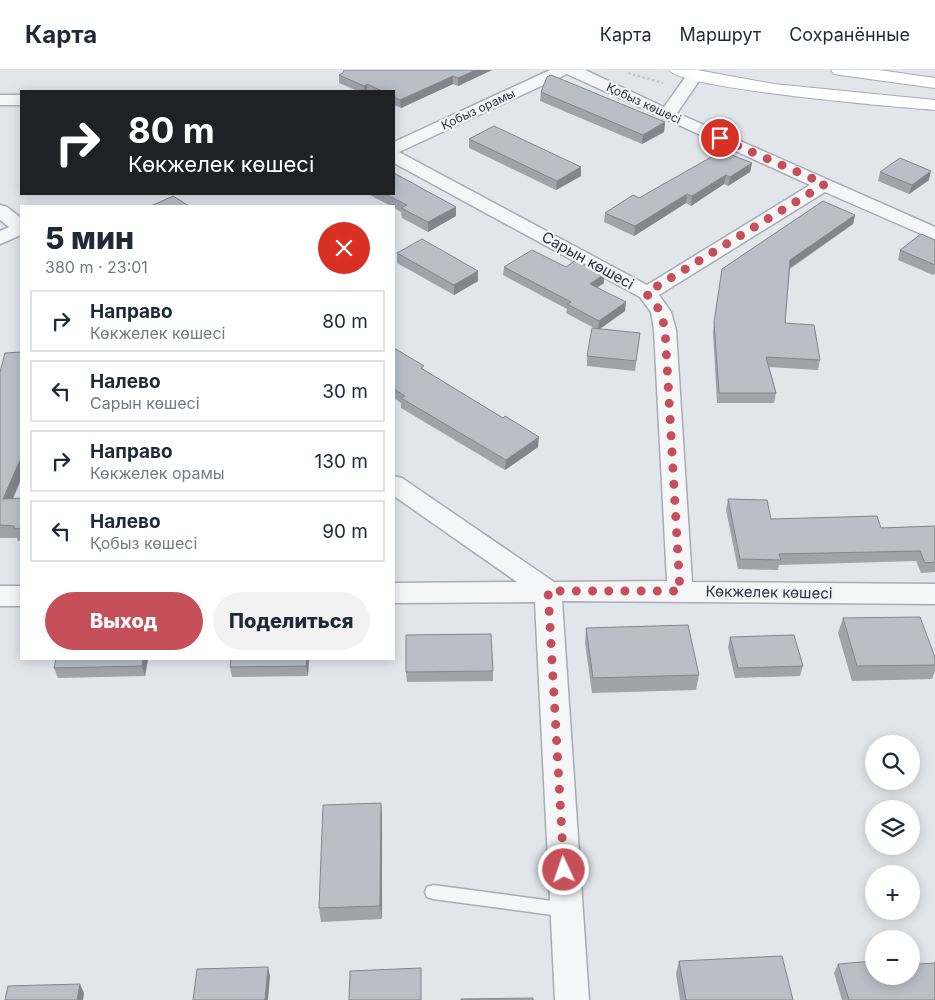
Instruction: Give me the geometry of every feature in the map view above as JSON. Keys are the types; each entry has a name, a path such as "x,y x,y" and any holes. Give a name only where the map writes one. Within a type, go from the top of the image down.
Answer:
{"main road":[{"path":"759,70 860,86 934,87"},
{"path":"840,70 934,87"},
{"path":"880,70 934,87"},
{"path":"686,78 935,105"}],"street":[{"name":"Қобыз орамы","path":"395,148 563,70"},
{"name":"Қобыз көшесі","path":"572,70 667,115 935,234"},
{"path":"667,115 686,78"},
{"path":"0,100 20,100"},
{"name":"Сарын көшесі","path":"395,157 646,293 661,312 665,330 680,591"},
{"path":"646,293 825,184"},
{"path":"0,210 20,226"},
{"path":"0,238 20,228"},
{"path":"395,485 548,591 572,1000"},
{"name":"Көкжелек көшесі","path":"395,593 680,591 935,594"},
{"path":"0,596 20,596"}],"lane":[{"path":"433,892 567,910"}],"path":[{"path":"622,72 686,78"}],"building":[{"path":"344,70 476,70 458,78 453,76 400,100 395,98 395,90 380,90 367,84 364,86 339,75"},
{"path":"551,75 665,122 643,135 541,92 547,77"},
{"path":"494,126 581,167 557,181 469,139"},
{"path":"722,151 752,163 730,177 726,175 692,196 687,194 635,226 605,213 633,195 639,198"},
{"path":"900,158 931,171 912,185 880,172"},
{"path":"395,174 456,207 428,222 401,208 407,205 387,195 395,195"},
{"path":"173,196 187,205 153,205"},
{"path":"823,201 855,215 790,260 785,323 814,325 820,360 766,357 776,393 719,393 714,322 722,269"},
{"path":"921,234 935,240 935,265 900,250"},
{"path":"422,239 478,271 454,285 397,253"},
{"path":"532,250 566,267 576,260 604,274 590,284 626,302 599,321 567,304 571,302 504,267"},
{"path":"592,328 640,333 636,361 587,356"},
{"path":"395,349 424,366 421,368 503,418 505,416 539,437 506,460 401,398 405,396 395,390"},
{"path":"20,352 20,460 3,499 20,498 20,528 14,529 14,526 0,525 0,372 5,353"},
{"path":"728,499 767,500 771,519 877,516 881,528 935,526 935,562 925,563 920,551 779,554 781,560 740,559"},
{"path":"920,617 935,657 935,665 857,666 843,618"},
{"path":"688,625 699,675 593,678 586,628"},
{"path":"491,634 493,671 406,672 406,635"},
{"path":"794,635 803,666 738,668 730,637"},
{"path":"56,660 143,660 142,666 54,668"},
{"path":"231,660 307,660 306,666 230,667"},
{"path":"381,803 380,906 319,908 323,805"},
{"path":"782,956 793,1000 686,1000 679,961"},
{"path":"865,962 865,985 920,985 920,964 935,963 935,1000 849,1000 838,964"},
{"path":"268,967 265,1000 193,1000 197,969"},
{"path":"421,968 421,1000 349,1000 350,971"},
{"path":"80,984 77,1000 5,1000 8,986"},
{"path":"533,998 533,1000 461,1000 461,999"}],"route":[{"path":"564,870 548,591 680,591 665,330 661,312 646,293 825,184 720,138"}]}
